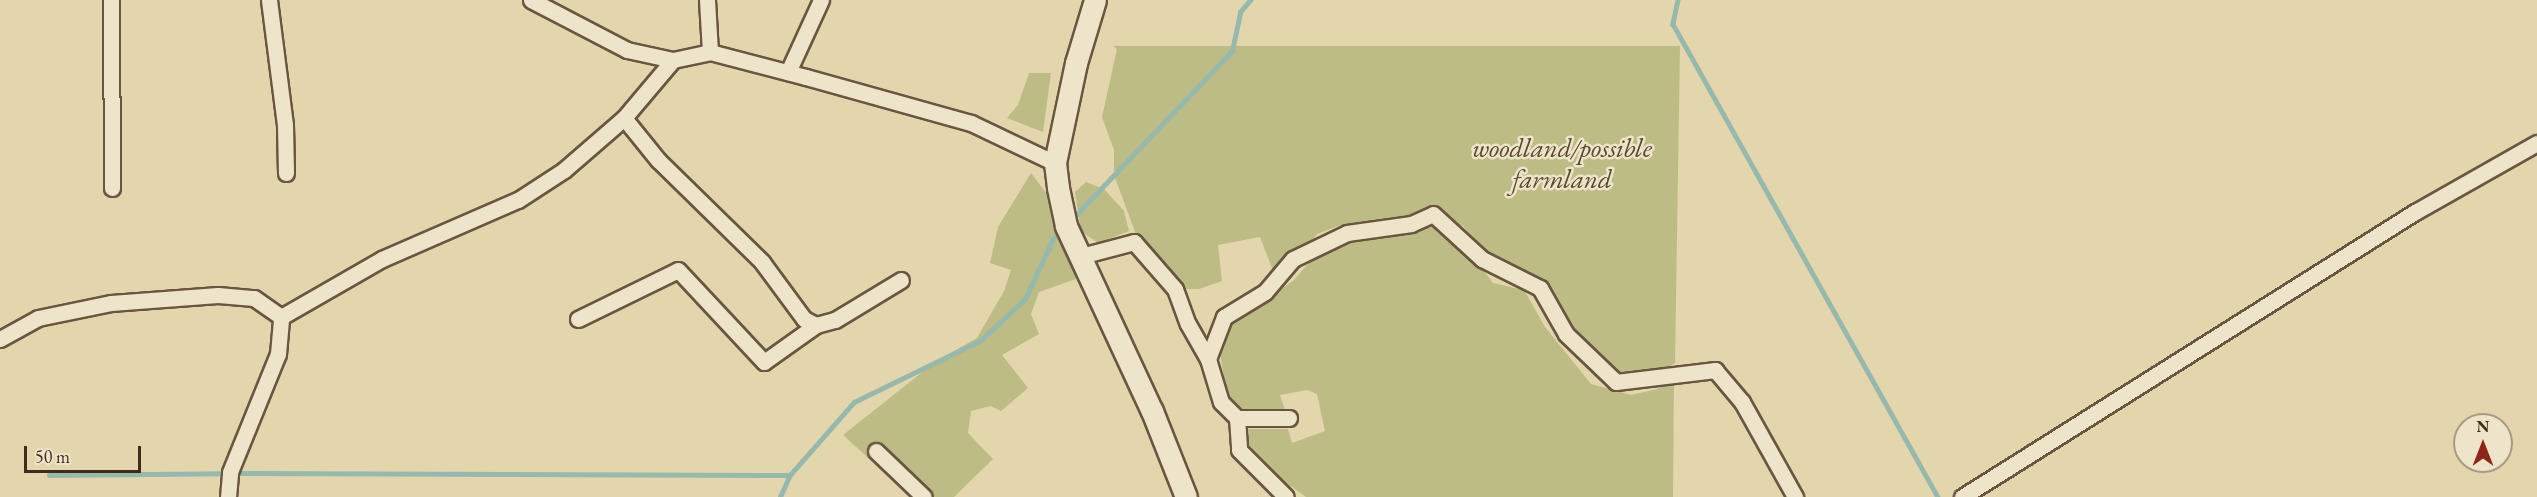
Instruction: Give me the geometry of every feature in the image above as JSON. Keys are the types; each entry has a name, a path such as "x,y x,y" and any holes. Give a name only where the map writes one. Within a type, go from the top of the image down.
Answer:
{"main road":[{"path":"1095,0 1076,63 1055,163 1066,226 1152,411 1186,497"}],"street":[{"path":"111,0 112,188"},
{"path":"269,0 285,125 286,173"},
{"path":"531,0 627,50 672,60 710,52 788,72 971,123 1055,163"},
{"path":"707,0 710,52"},
{"path":"788,72 821,0"},
{"path":"281,317 382,260 518,200 564,170 624,118 672,60"},
{"path":"624,118 658,160 762,262 804,319 816,325"},
{"path":"1962,497 2415,212 2537,143"},
{"path":"1209,359 1224,317 1265,292 1293,260 1347,233 1411,224 1433,214 1482,260 1540,288 1566,334 1616,382 1714,370 1742,402 1795,497"},
{"path":"1081,256 1134,242 1175,290 1188,324 1209,359 1221,402 1237,418 1239,450 1286,497"},
{"path":"578,319 678,270 764,362 816,325 835,320 901,280"},
{"path":"0,339 38,318 111,303 242,297 254,298 281,317"},
{"path":"228,497 230,472 278,354 281,317"},
{"path":"1237,418 1290,418"},
{"path":"876,451 924,497"}],"green space":[{"name":"woodland/possible farmland","path":"1113,46 1680,46 1675,363 1651,380 1608,379 1525,276 1491,262 1463,226 1429,214 1389,223 1341,225 1317,234 1294,265 1275,276 1260,237 1218,245 1222,281 1199,289 1177,289 1137,237 1114,175 1114,150 1102,117 1117,49"},
{"path":"1029,73 1051,73 1043,132 1007,118 1018,105"},
{"path":"1031,173 1050,198 1076,279 1039,292 1031,314 1039,334 1002,355 1028,388 1001,411 991,406 971,411 968,433 993,459 954,497 911,497 843,435 935,362 977,338 1004,291 1011,270 990,263 998,227"},
{"path":"1086,182 1104,189 1124,211 1129,231 1098,243 1081,231 1075,192"},
{"name":"woodland/possible farmland","path":"1441,226 1461,241 1493,283 1524,290 1545,327 1591,384 1631,395 1657,389 1674,374 1673,497 1306,497 1248,455 1245,429 1288,429 1292,443 1325,431 1317,394 1307,390 1280,395 1286,413 1242,416 1227,397 1218,340 1221,329 1293,281 1329,240"}],"waterway":[{"path":"1072,219 1232,51 1240,12 1250,0"},
{"path":"1678,0 1673,24 1938,497"},
{"path":"780,497 790,475 854,402 981,340 1025,299 1053,239 1062,230"},
{"path":"49,475 226,473"},
{"path":"234,473 790,475"}]}
